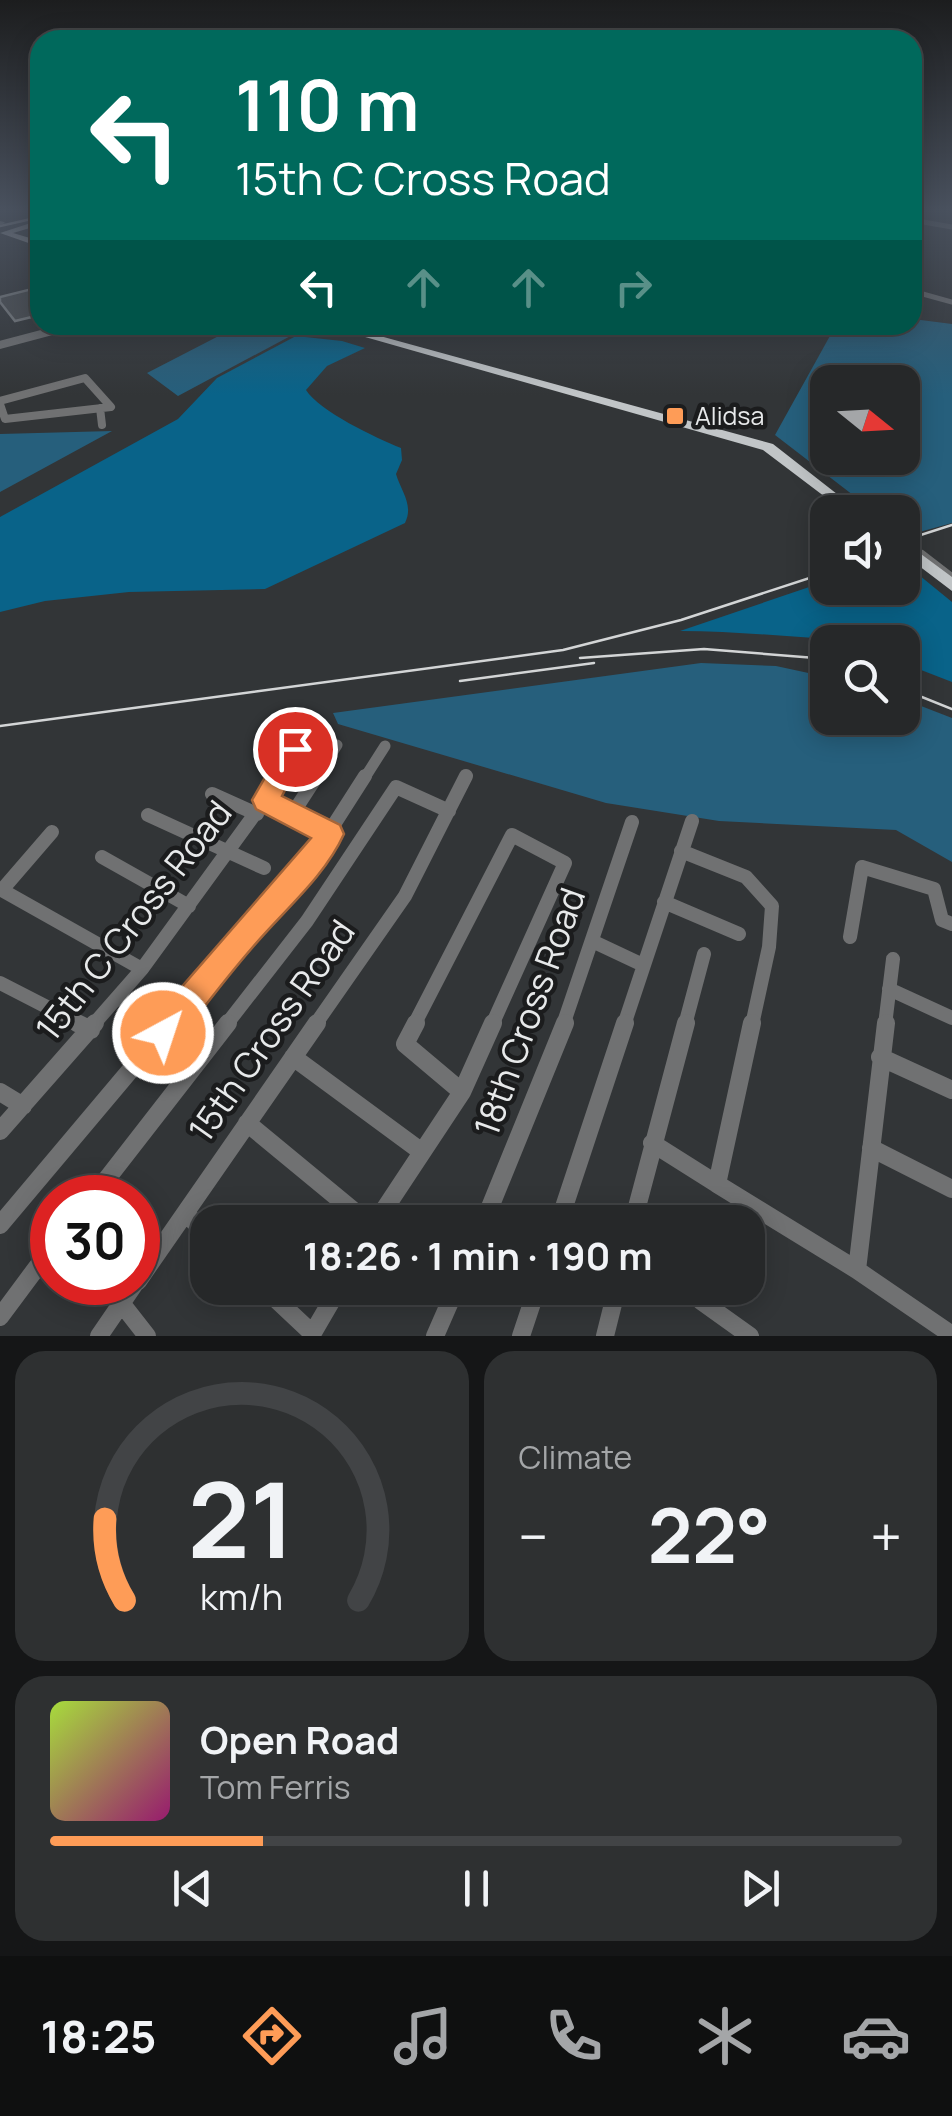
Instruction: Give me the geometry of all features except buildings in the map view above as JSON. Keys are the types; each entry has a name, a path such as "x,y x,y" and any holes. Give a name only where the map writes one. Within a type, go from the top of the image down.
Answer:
{"highway":[{"path":"364,335 746,440 786,458 836,495"},
{"path":"382,335 757,438 790,455 836,495"},
{"path":"920,561 952,584"}],"street":[{"path":"922,294 952,302"},
{"path":"0,345 38,335"},
{"path":"86,378 111,406 5,419 0,403 86,378"},
{"path":"100,408 102,425"},
{"path":"921,554 952,584"},
{"path":"294,813 337,745"},
{"path":"0,1225 242,937 310,862 385,746"},
{"path":"212,794 261,807 295,749"},
{"name":"15th Cross Road","path":"160,1250 405,896 466,776"},
{"path":"110,1175 306,921 396,786 449,811"},
{"name":"15th C Cross Road","path":"0,1131 142,969 261,807 294,813 330,834"},
{"path":"148,814 264,868"},
{"path":"565,1205 692,821"},
{"name":"18th Cross Road","path":"491,1205 574,997 632,822"},
{"path":"52,832 1,889 142,969"},
{"path":"387,1205 462,1092 565,863 512,835 404,1044 462,1092"},
{"path":"681,852 746,878 772,906 769,947 717,1184"},
{"path":"102,858 189,906"},
{"path":"850,937 862,866 934,889 942,920 952,924"},
{"path":"664,902 740,934"},
{"path":"592,941 644,966"},
{"path":"636,1205 704,954"},
{"path":"858,1270 894,959"},
{"path":"0,982 91,1030"},
{"path":"890,989 952,1018"},
{"path":"880,1056 952,1090"},
{"path":"293,1057 422,1152"},
{"path":"0,1092 23,1106"},
{"path":"247,1123 346,1205"},
{"path":"652,1143 858,1270 952,1335"},
{"path":"871,1148 952,1189"},
{"path":"186,1214 190,1218"},
{"path":"0,1316 30,1277"},
{"name":"15th Cross Road","path":"98,1336 121,1305"},
{"path":"123,1305 147,1336"},
{"path":"281,1305 312,1335 329,1305"},
{"path":"436,1336 449,1305"},
{"path":"521,1336 532,1305"},
{"path":"605,1336 613,1305"},
{"path":"707,1305 750,1336"}],"shaded area":[{"path":"922,320 952,324 952,523 920,532 920,495 853,495 827,475 920,475 920,365 814,365 830,335 922,335"},
{"path":"221,335 292,335 178,396 147,373"},
{"path":"296,336 365,348 327,366 306,390 335,415 401,448 402,460 396,474 407,504 405,523 265,589 129,592 45,601 0,612 0,517 178,419 217,378"},
{"path":"810,372 810,462 775,435"},
{"path":"112,431 0,492 0,434"},
{"path":"920,576 952,602 952,682 920,670 920,625 810,625 810,638 680,631 810,587 810,605 920,605"},
{"path":"701,663 776,666 810,673 810,735 920,735 920,706 952,718 952,862 896,830 719,821 606,803 338,724 333,713"}],"railway":[{"path":"920,535 952,525"},
{"path":"0,726 563,650 681,620 810,578"},
{"path":"580,658 704,649 810,658"},
{"path":"460,681 594,663"},
{"path":"920,696 952,709"}],"place":[{"name":"Alidsa","path":"675,416"}],"route":[{"path":"163,1033 330,834 266,800 267,792 295,749"}]}
